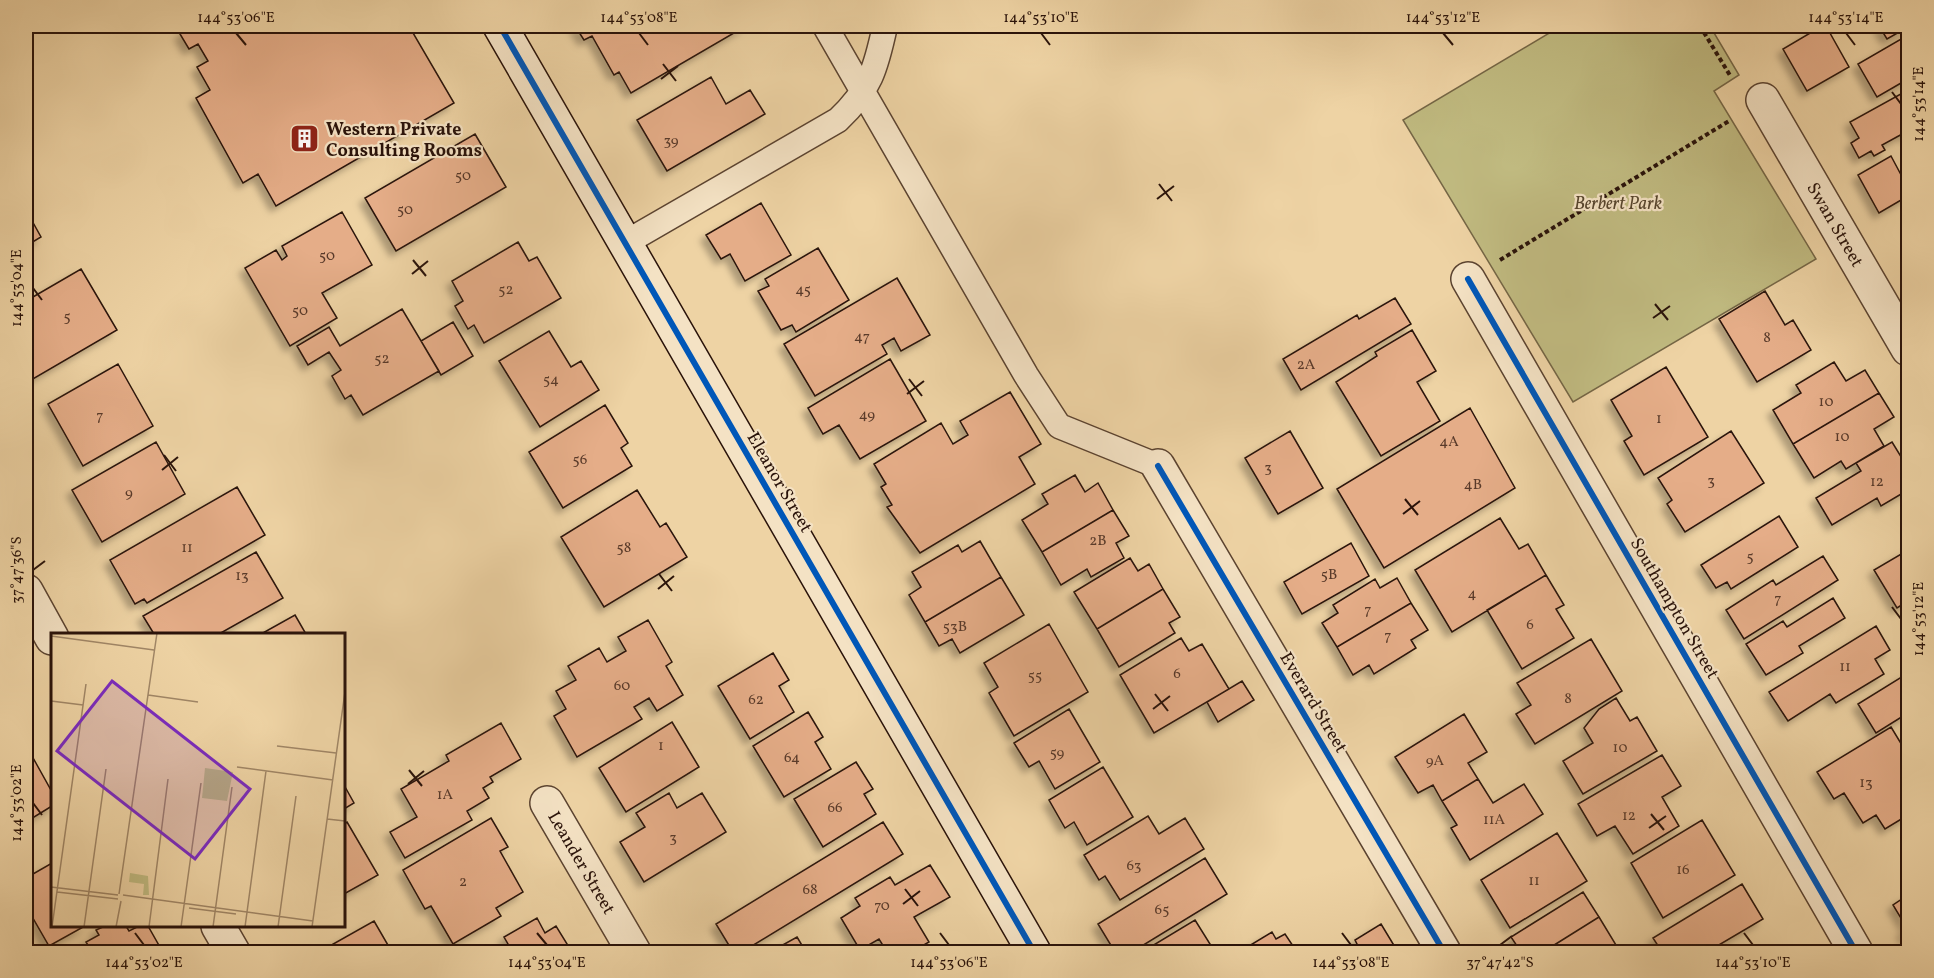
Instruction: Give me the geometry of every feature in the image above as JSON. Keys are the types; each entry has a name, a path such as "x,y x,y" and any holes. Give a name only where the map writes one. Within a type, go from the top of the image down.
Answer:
{"street":[{"name":"Eleanor Street","path":"500,26 1034,952"},
{"name":"Swan Street","path":"1757,104 1908,349"},
{"name":"Southampton Street","path":"1468,279 1856,952"},
{"name":"Everard Street","path":"1158,466 1444,952"},
{"path":"26,591 51,636"},
{"name":"Leander Street","path":"547,803 634,952"},
{"path":"219,927 233,952"}],"lane":[{"path":"825,26 1026,375 1059,426 1158,466"},
{"path":"625,243 838,120 864,92 873,74 885,26"}],"path":[{"path":"1468,279 1757,104 1700,26"}],"green space":[{"name":"Berbert Park","path":"1561,26 1710,26 1739,75 1714,91 1816,259 1573,402 1403,120"}],"building":[{"name":"Western Private Consulting Rooms","path":"186,26 409,26 454,103 276,206 258,174 243,183 196,98 210,90 197,67 208,61 198,44 189,49 180,34 189,29"},
{"path":"575,26 746,26 631,93 619,72 614,75 592,36 584,40"},
{"path":"1822,26 1826,26 1849,67 1807,91 1783,49"},
{"path":"1879,26 1908,26 1908,27 1887,39"},
{"path":"1908,35 1908,79 1877,97 1858,64"},
{"path":"711,77 726,104 750,90 765,114 667,171 637,120"},
{"path":"1908,90 1908,137 1904,133 1882,145 1885,150 1874,156 1871,151 1859,158 1851,143 1859,138 1850,122"},
{"path":"475,134 506,187 396,251 365,198"},
{"path":"1891,156 1908,188 1908,196 1879,213 1858,175"},
{"path":"761,203 791,255 745,281 730,254 721,259 706,235"},
{"path":"26,210 41,237 26,246"},
{"path":"342,212 372,265 322,293 337,318 290,346 245,268 276,250 282,260 287,256 282,246"},
{"path":"518,242 529,261 537,257 561,298 484,343 474,325 468,329 455,306 463,301 452,281"},
{"path":"818,248 849,300 796,332 792,325 781,330 758,291 769,286 765,279"},
{"path":"81,269 117,330 26,383 26,301"},
{"path":"897,278 930,335 901,351 894,338 882,345 887,354 815,396 784,344"},
{"path":"1765,291 1785,325 1793,320 1811,350 1757,382 1719,319"},
{"path":"1395,298 1411,324 1301,390 1283,359 1357,315 1359,319"},
{"path":"402,309 439,371 363,415 351,395 345,399 332,376 341,370 329,352 308,365 297,346 329,327 340,346"},
{"path":"453,322 473,356 441,375 421,341"},
{"path":"1412,330 1436,371 1417,382 1440,421 1381,456 1336,382 1377,356 1375,352"},
{"path":"549,331 571,367 581,361 599,390 540,427 499,361"},
{"path":"890,359 926,421 860,459 839,425 823,434 808,408"},
{"path":"1834,362 1846,381 1865,370 1879,393 1793,444 1773,410 1801,393 1796,385"},
{"path":"118,364 153,426 83,466 48,404"},
{"path":"1666,367 1708,437 1644,475 1624,441 1632,436 1611,400"},
{"path":"1010,392 1041,444 1019,457 1035,484 920,553 887,507 892,505 881,487 886,484 874,464 941,423 953,444 968,435 960,421"},
{"path":"1879,393 1894,417 1874,429 1884,446 1846,469 1841,461 1814,478 1793,444"},
{"path":"605,405 628,443 621,448 632,466 563,508 529,452"},
{"path":"1470,408 1515,488 1384,568 1337,489"},
{"path":"1290,431 1323,488 1278,514 1245,458"},
{"path":"1731,431 1764,483 1685,532 1667,504 1672,500 1658,478"},
{"path":"156,442 185,494 102,542 72,490"},
{"path":"1892,442 1903,460 1908,457 1908,490 1881,506 1877,498 1832,525 1816,498 1861,471 1856,463"},
{"path":"1075,475 1085,492 1098,483 1113,510 1042,552 1022,520 1048,504 1042,494"},
{"path":"237,487 265,535 147,603 144,599 135,604 110,560"},
{"path":"637,490 660,527 666,523 687,557 604,607 561,537"},
{"path":"1113,510 1129,536 1116,543 1124,558 1091,577 1087,569 1061,585 1042,552"},
{"path":"1779,516 1798,547 1731,589 1727,582 1716,588 1701,565"},
{"path":"1500,518 1519,549 1528,544 1546,575 1452,632 1415,570"},
{"path":"980,541 1001,577 925,622 909,595 921,587 912,572 958,545 962,552"},
{"path":"1351,543 1369,576 1302,614 1284,582"},
{"path":"1908,550 1908,601 1897,608 1874,570"},
{"path":"256,552 283,598 221,633 153,633 143,616"},
{"path":"1823,556 1838,580 1744,639 1726,610 1773,580 1776,585"},
{"path":"1130,558 1138,571 1149,564 1163,589 1097,629 1074,592"},
{"path":"1546,575 1564,605 1556,609 1574,638 1522,669 1487,610"},
{"path":"1001,577 1024,615 960,653 952,639 939,646 925,622"},
{"path":"1397,578 1411,603 1337,647 1322,623 1338,613 1333,605 1375,579 1380,588"},
{"path":"1163,589 1180,617 1169,623 1175,633 1119,667 1097,629"},
{"path":"1833,598 1845,618 1799,646 1803,653 1766,675 1746,644 1783,621 1787,627"},
{"path":"1411,603 1428,630 1411,640 1416,648 1374,674 1369,665 1353,675 1337,647"},
{"path":"295,615 305,633 263,633"},
{"path":"648,620 672,662 666,666 683,695 657,711 649,698 634,707 642,719 577,757 554,716 566,709 556,691 576,680 568,666 599,648 607,662 626,651 618,637"},
{"path":"1049,624 1088,692 1014,736 989,693 998,687 984,663"},
{"path":"1876,626 1890,650 1875,659 1884,674 1836,703 1830,694 1788,721 1769,692"},
{"path":"1181,638 1189,651 1202,644 1229,689 1154,733 1120,675"},
{"path":"1591,639 1622,691 1535,744 1516,714 1531,705 1517,683"},
{"path":"773,653 789,680 779,686 794,712 750,739 718,686"},
{"path":"1908,673 1908,713 1876,733 1858,704"},
{"path":"1242,681 1254,700 1218,722 1207,702"},
{"path":"1616,698 1630,721 1637,717 1657,751 1583,794 1563,761 1593,743 1584,728 1599,709"},
{"path":"1069,709 1100,762 1055,789 1039,761 1029,767 1014,743"},
{"path":"808,712 823,737 815,742 831,769 784,797 753,746"},
{"path":"1464,714 1487,752 1468,763 1478,779 1442,801 1433,785 1418,793 1395,757"},
{"path":"672,722 699,767 626,812 599,768"},
{"path":"501,723 521,759 490,777 493,782 483,788 489,798 467,811 472,820 405,858 390,832 417,817 401,789 449,761 446,755"},
{"path":"1891,727 1908,755 1908,815 1885,829 1876,815 1863,823 1844,793 1834,799 1817,772"},
{"path":"27,747 51,790 51,807 26,822"},
{"path":"1662,755 1681,786 1662,797 1679,826 1633,854 1615,826 1597,836 1578,804"},
{"path":"856,762 873,789 864,794 876,814 823,847 794,799"},
{"path":"1103,767 1133,817 1087,845 1074,822 1065,828 1049,800"},
{"path":"1478,779 1493,803 1524,784 1543,814 1470,860 1451,828 1457,825 1442,801"},
{"path":"345,787 354,803 345,808"},
{"path":"669,793 677,808 702,793 726,832 644,882 620,842 645,827 636,813"},
{"path":"1148,816 1159,834 1185,818 1204,849 1120,900 1105,876 1099,880 1084,855"},
{"path":"491,818 508,847 500,851 523,892 496,908 501,916 453,944 431,906 425,909 403,870"},
{"path":"1702,820 1735,875 1663,918 1631,863"},
{"path":"347,822 378,875 345,893 345,823"},
{"path":"883,822 903,854 742,952 733,952 716,924"},
{"path":"1557,833 1587,881 1510,928 1481,880"},
{"path":"1205,858 1227,894 1132,952 1115,952 1098,924"},
{"path":"51,864 51,927 83,927 49,946 26,906 26,878"},
{"path":"930,865 950,897 914,917 929,942 912,952 887,952 879,939 860,950 841,918 860,906 855,898 890,877 895,885"},
{"path":"1742,884 1763,919 1707,952 1662,952 1653,938"},
{"path":"1583,892 1599,917 1543,952 1521,952 1511,937"},
{"path":"1908,895 1908,942 1902,932 1907,928 1893,905"},
{"path":"1599,917 1616,945 1605,952 1543,952"},
{"path":"537,918 545,933 556,926 572,952 510,952 512,951 504,937"},
{"path":"1195,920 1215,952 1142,952"},
{"path":"374,921 392,952 319,952"},
{"path":"1381,924 1398,952 1348,952 1358,946 1355,940"},
{"path":"103,927 127,927 129,931 137,927 149,927 161,949 155,952 92,952 86,942 99,935 96,930"},
{"path":"1272,932 1276,939 1285,934 1297,952 1239,952"},
{"path":"797,937 806,952 772,951"}],"cycle path":[{"path":"500,26 1034,952"},
{"path":"1468,279 1856,952"},
{"path":"1158,466 1444,952"}],"place":[{"name":"Western Private Consulting Rooms","path":"305,139"}]}
